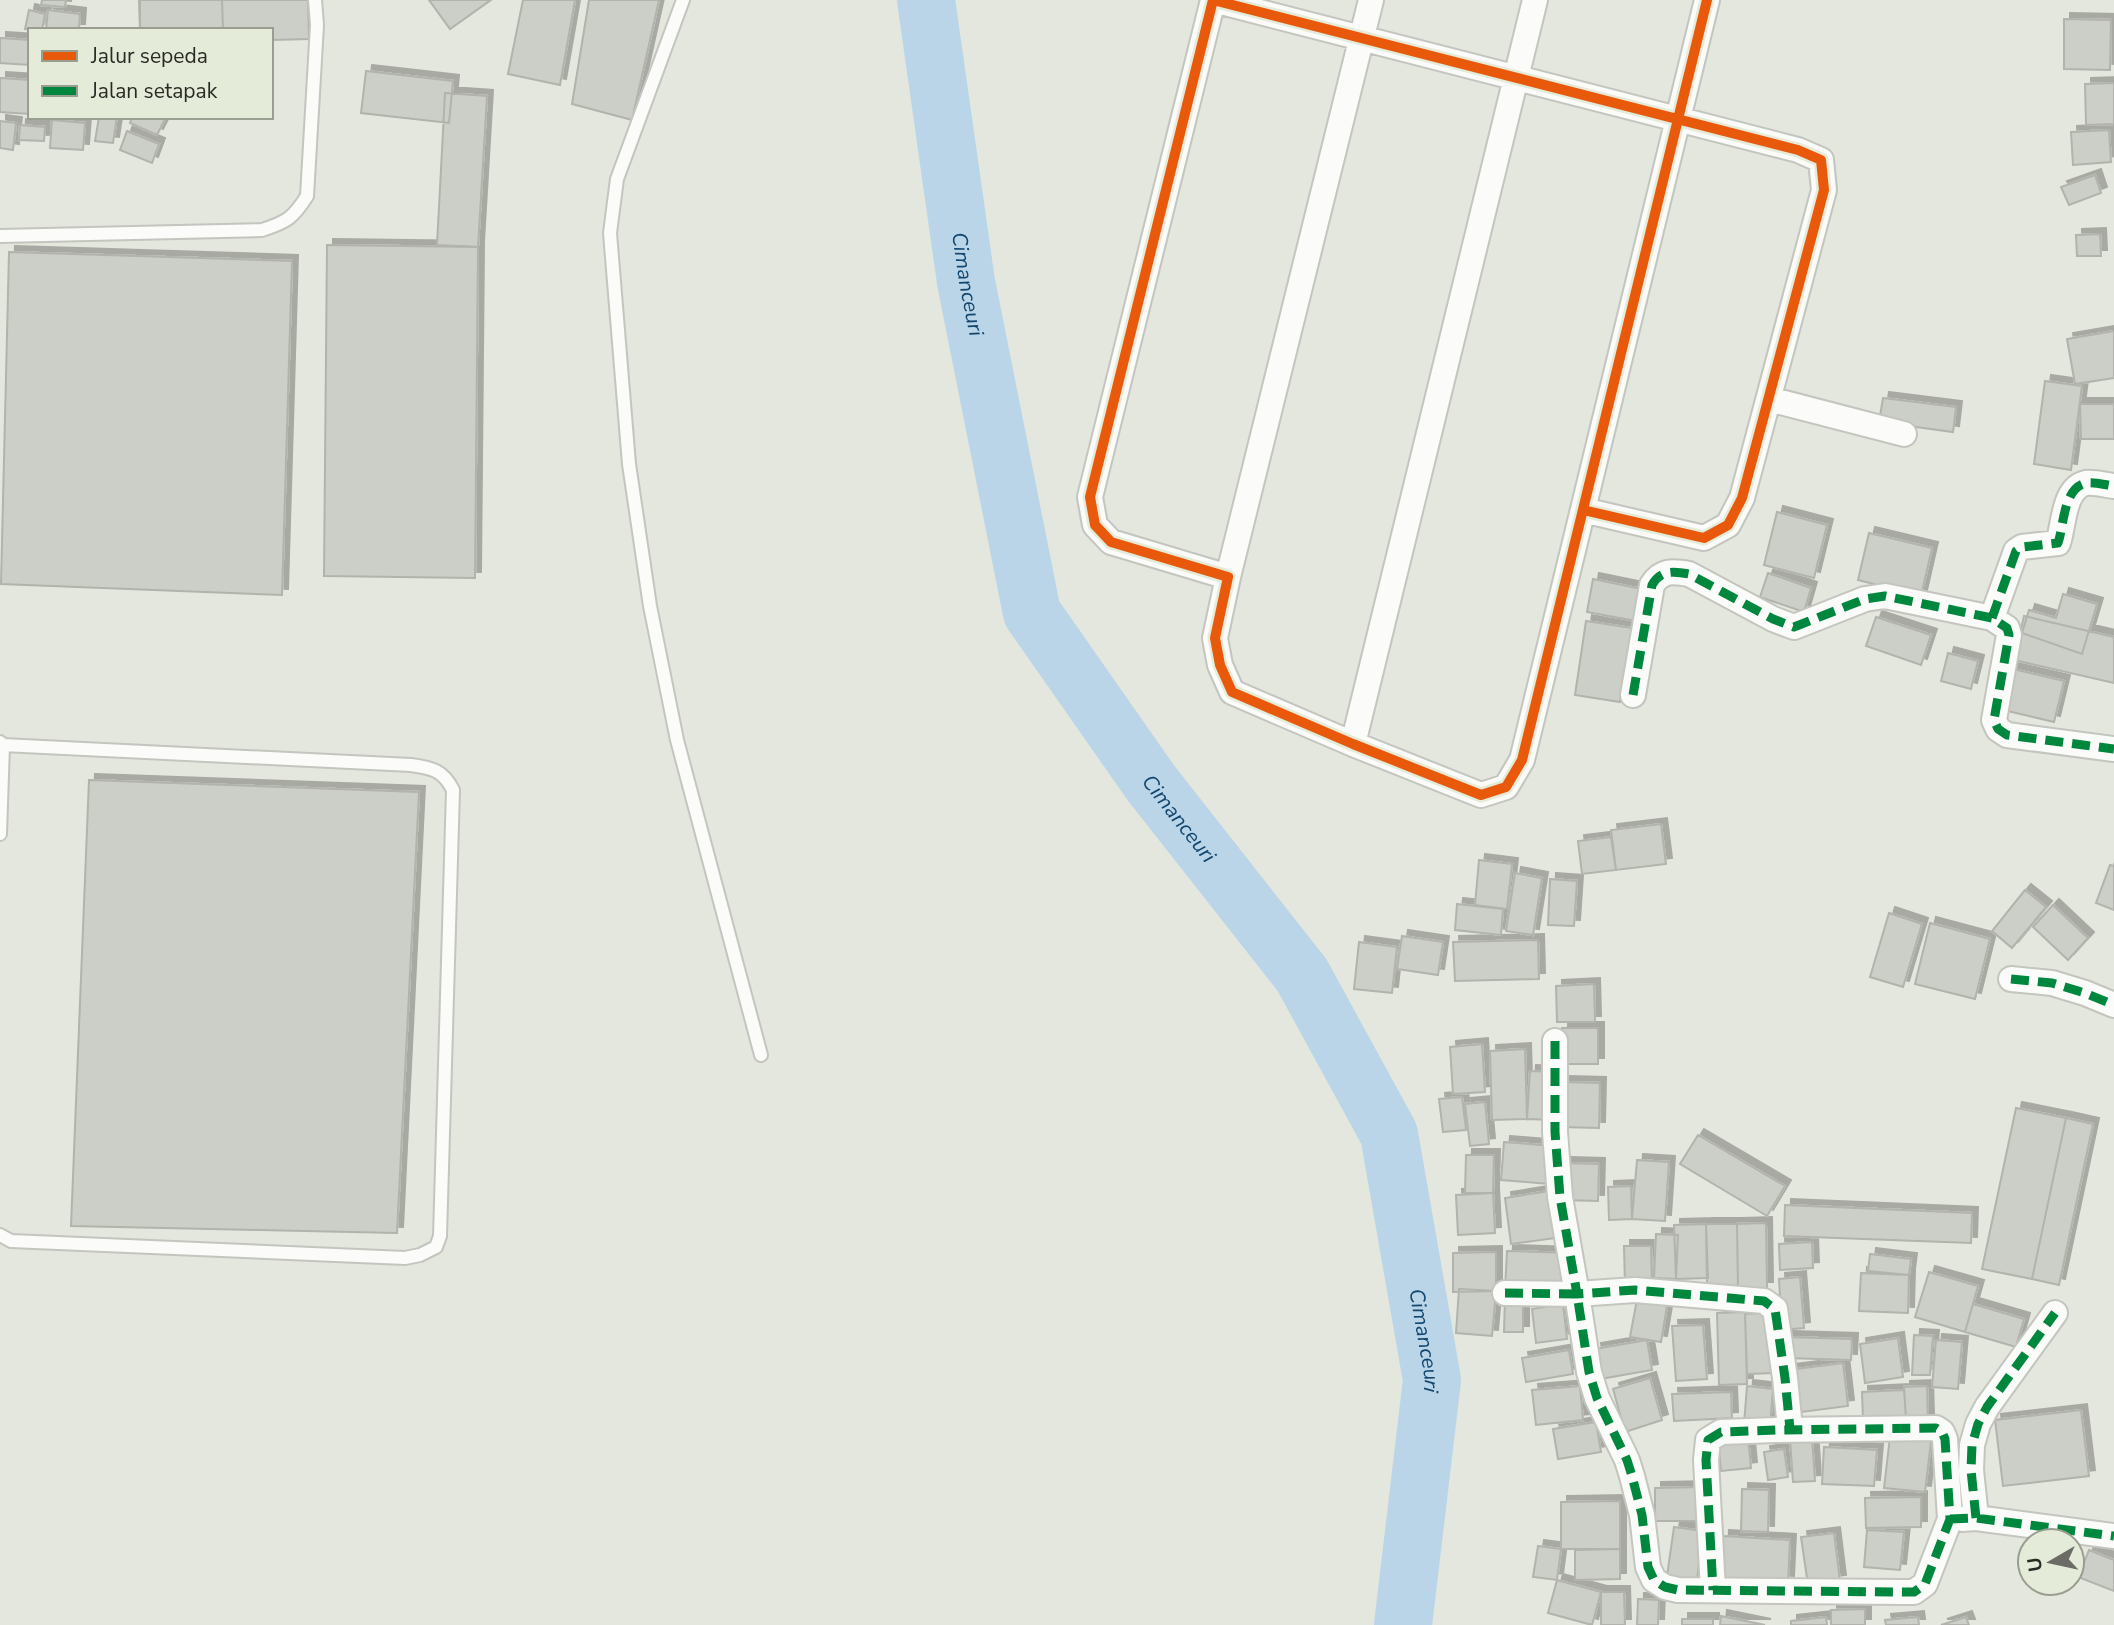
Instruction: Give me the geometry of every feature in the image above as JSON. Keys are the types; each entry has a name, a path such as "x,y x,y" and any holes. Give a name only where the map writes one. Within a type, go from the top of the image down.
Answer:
{"street":[{"path":"1228,577 1111,542 1095,525 1090,497 1213,0 1798,150 1821,160 1824,190 1742,498 1728,525 1703,538 1583,509"},
{"path":"1371,0 1215,638 1220,665 1232,692 1481,795 1506,787 1522,760 1707,0"},
{"path":"1353,744 1535,0"},
{"path":"1769,399 1904,434"},
{"path":"1992,618 2016,551 2022,547 2058,542 2069,498 2077,487 2087,483 2114,486"},
{"path":"1633,695 1652,586 1657,578 1670,571 1689,574 1773,620 1794,627 1865,599 1885,596 1992,618 2007,628 2009,635 1994,720 1998,729 2007,735 2114,749"},
{"path":"2011,979 2052,983 2114,1005"},
{"path":"1555,1041 1555,1132 1560,1196 1589,1372 1597,1398 1627,1460 1642,1515 1648,1567 1654,1580 1665,1587 1678,1590 1914,1591 1925,1584 1950,1519 1945,1439 1942,1432 1936,1428 1790,1429 1721,1433 1708,1440 1706,1460 1713,1590"},
{"path":"1505,1293 1577,1294 1635,1290 1764,1300 1775,1309 1790,1429"},
{"path":"1976,1518 1971,1470 1972,1445 1978,1424 1987,1407 2055,1313"},
{"path":"1950,1519 1976,1518 2114,1536"}],"lane":[{"path":"0,236 262,230 284,223 296,214 307,196 317,25 315,0"},
{"path":"682,0 617,179 610,233 629,464 650,606 677,740 761,1055"},
{"path":"0,834 1,744 411,765 430,768 447,777 453,790 440,1236 436,1247 420,1255 405,1258 11,1241 0,1235"}],"building":[{"path":"42,0 66,0 65,7 41,5"},
{"path":"139,0 222,0 223,28 140,28"},
{"path":"140,0 308,0 309,39 273,40 273,28 140,28"},
{"path":"429,0 491,0 450,29"},
{"path":"523,0 575,0 560,85 508,74"},
{"path":"589,0 659,0 632,120 572,104"},
{"path":"29,10 45,14 42,28 25,29"},
{"path":"48,10 80,14 79,28 46,28"},
{"path":"2064,19 2111,20 2110,70 2064,69"},
{"path":"0,38 28,40 28,65 0,63"},
{"path":"366,71 453,81 449,123 361,113"},
{"path":"0,78 28,80 28,114 0,112"},
{"path":"2114,83 2114,124 2086,125 2085,84"},
{"path":"445,93 487,96 478,247 437,245"},
{"path":"99,119 117,119 113,143 95,141"},
{"path":"131,119 165,119 157,135 130,123"},
{"path":"52,120 85,123 83,150 50,148"},
{"path":"0,121 16,123 13,150 0,148"},
{"path":"20,125 45,127 44,141 19,140"},
{"path":"2109,130 2111,162 2073,165 2071,132"},
{"path":"127,131 159,144 152,163 120,150"},
{"path":"2095,175 2101,193 2069,205 2061,187"},
{"path":"2100,234 2101,256 2077,256 2076,235"},
{"path":"327,245 478,247 475,578 324,576"},
{"path":"9,252 292,261 282,595 1,584"},
{"path":"2114,331 2114,378 2075,384 2067,339"},
{"path":"2045,381 2082,386 2071,470 2034,464"},
{"path":"1883,398 1956,407 1953,432 1879,422"},
{"path":"2080,404 2114,404 2114,439 2081,439"},
{"path":"1777,512 1827,525 1814,578 1764,565"},
{"path":"1869,533 1932,548 1921,596 1858,580"},
{"path":"1768,573 1811,588 1804,612 1760,597"},
{"path":"1593,579 1642,589 1636,621 1587,612"},
{"path":"2063,594 2097,604 2082,654 2022,633 2029,610 2056,618"},
{"path":"2024,616 2114,637 2114,683 2014,660"},
{"path":"1876,617 1931,635 1921,665 1866,646"},
{"path":"1586,621 1632,628 1620,702 1575,695"},
{"path":"1948,653 1978,661 1971,689 1941,681"},
{"path":"2009,668 2064,681 2054,722 1999,709"},
{"path":"89,780 419,792 397,1233 71,1226"},
{"path":"1661,824 1666,864 1616,870 1611,830"},
{"path":"1611,837 1616,870 1582,874 1578,841"},
{"path":"1479,860 1512,864 1507,909 1475,905"},
{"path":"2110,865 2114,866 2114,910 2096,903"},
{"path":"1515,873 1542,878 1533,935 1506,931"},
{"path":"1550,879 1577,881 1574,926 1548,925"},
{"path":"2025,890 2046,907 2012,948 1992,931"},
{"path":"1457,904 1503,909 1501,935 1455,930"},
{"path":"2053,905 2088,938 2068,960 2033,927"},
{"path":"1889,913 1922,924 1903,987 1870,977"},
{"path":"1930,923 1990,939 1975,999 1915,984"},
{"path":"1402,936 1443,942 1438,975 1397,969"},
{"path":"1538,940 1539,979 1455,981 1453,942"},
{"path":"1359,942 1397,947 1392,993 1354,989"},
{"path":"1594,984 1595,1022 1557,1022 1556,986"},
{"path":"1562,1028 1598,1028 1598,1064 1562,1064"},
{"path":"1482,1044 1485,1092 1453,1094 1450,1047"},
{"path":"1525,1049 1527,1119 1492,1120 1490,1051"},
{"path":"1530,1071 1554,1072 1551,1120 1527,1119"},
{"path":"1562,1082 1600,1083 1599,1128 1560,1127"},
{"path":"1462,1097 1466,1130 1443,1132 1439,1099"},
{"path":"1485,1102 1489,1144 1470,1146 1465,1104"},
{"path":"2016,1108 2066,1118 2032,1279 1982,1269"},
{"path":"2066,1118 2093,1124 2059,1285 2032,1279"},
{"path":"1698,1135 1785,1186 1767,1216 1680,1164"},
{"path":"1504,1142 1553,1146 1549,1184 1501,1180"},
{"path":"1466,1155 1494,1155 1493,1193 1465,1193"},
{"path":"1637,1160 1669,1162 1665,1221 1632,1219"},
{"path":"1564,1163 1599,1164 1598,1201 1563,1200"},
{"path":"1631,1186 1632,1219 1609,1220 1608,1187"},
{"path":"1549,1191 1556,1238 1511,1244 1505,1198"},
{"path":"1493,1193 1495,1233 1458,1235 1456,1195"},
{"path":"1785,1205 1972,1213 1971,1243 1784,1236"},
{"path":"1766,1223 1767,1288 1738,1288 1737,1224"},
{"path":"1706,1224 1708,1278 1676,1279 1674,1225"},
{"path":"1706,1224 1737,1224 1738,1288 1707,1289"},
{"path":"1656,1234 1678,1235 1676,1279 1654,1278"},
{"path":"1812,1242 1813,1268 1780,1270 1779,1244"},
{"path":"1624,1246 1651,1246 1652,1286 1625,1286"},
{"path":"1507,1251 1569,1253 1567,1292 1505,1290"},
{"path":"1496,1252 1496,1291 1453,1292 1453,1253"},
{"path":"1870,1254 1911,1259 1909,1275 1868,1271"},
{"path":"1929,1272 1978,1286 1965,1332 1915,1317"},
{"path":"1861,1273 1909,1275 1908,1313 1859,1311"},
{"path":"1800,1277 1804,1328 1782,1330 1779,1279"},
{"path":"1459,1289 1496,1291 1492,1336 1456,1333"},
{"path":"1638,1294 1668,1300 1661,1342 1630,1337"},
{"path":"1505,1297 1523,1297 1523,1332 1504,1332"},
{"path":"1563,1304 1567,1339 1536,1343 1532,1309"},
{"path":"1973,1304 2024,1319 2016,1347 1965,1332"},
{"path":"1745,1312 1747,1384 1719,1385 1717,1313"},
{"path":"1773,1312 1775,1373 1747,1374 1745,1314"},
{"path":"1703,1325 1707,1379 1676,1381 1672,1326"},
{"path":"1914,1335 1933,1336 1930,1375 1912,1375"},
{"path":"1787,1337 1852,1339 1851,1360 1787,1358"},
{"path":"1898,1338 1903,1377 1865,1383 1860,1344"},
{"path":"1647,1340 1652,1370 1600,1379 1595,1349"},
{"path":"1936,1340 1962,1342 1958,1389 1932,1387"},
{"path":"1569,1350 1573,1374 1526,1382 1522,1358"},
{"path":"1843,1363 1848,1406 1794,1413 1788,1370"},
{"path":"1650,1378 1662,1420 1625,1432 1613,1389"},
{"path":"1580,1386 1583,1420 1536,1425 1532,1390"},
{"path":"1747,1386 1773,1389 1770,1426 1744,1424"},
{"path":"1927,1386 1928,1421 1906,1421 1904,1387"},
{"path":"1904,1390 1906,1417 1863,1419 1862,1392"},
{"path":"1731,1392 1732,1418 1674,1421 1672,1394"},
{"path":"2081,1410 2089,1476 2003,1486 1995,1420"},
{"path":"1596,1422 1601,1452 1558,1459 1553,1429"},
{"path":"1748,1437 1751,1468 1721,1471 1718,1440"},
{"path":"1890,1437 1931,1441 1925,1492 1884,1488"},
{"path":"1812,1438 1815,1481 1793,1482 1790,1439"},
{"path":"1824,1447 1877,1450 1874,1486 1822,1484"},
{"path":"1784,1449 1788,1477 1768,1480 1764,1452"},
{"path":"1704,1487 1704,1521 1655,1521 1655,1488"},
{"path":"1742,1489 1769,1490 1768,1532 1741,1531"},
{"path":"1921,1497 1921,1527 1866,1528 1865,1498"},
{"path":"1620,1501 1620,1549 1561,1549 1561,1502"},
{"path":"1674,1527 1703,1531 1697,1580 1667,1576"},
{"path":"1867,1530 1904,1532 1900,1570 1864,1567"},
{"path":"1834,1533 1840,1581 1808,1585 1801,1537"},
{"path":"1723,1536 1790,1540 1788,1582 1721,1578"},
{"path":"1538,1546 1561,1549 1557,1580 1533,1577"},
{"path":"1620,1549 1620,1579 1575,1580 1575,1550"},
{"path":"2089,1550 2114,1560 2114,1591 2086,1580 2086,1557"},
{"path":"1557,1580 1601,1592 1592,1625 1548,1613"},
{"path":"1601,1592 1624,1592 1625,1625 1601,1625"},
{"path":"1638,1599 1659,1600 1658,1625 1637,1625"},
{"path":"1865,1609 1865,1625 1831,1625 1831,1610"},
{"path":"1721,1616 1765,1625 1720,1625"},
{"path":"1826,1617 1827,1625 1791,1625 1791,1621"},
{"path":"1918,1617 1919,1625 1886,1625 1885,1620"},
{"path":"1966,1617 1969,1625 1941,1625"},
{"path":"1682,1619 1713,1619 1713,1625 1682,1625"}],"waterway":[{"name":"Cimanceuri","path":"926,0 966,282 1032,613 1151,783 1302,975 1389,1134 1432,1380 1403,1625"}],"marked path":[{"path":"1992,618 2016,551 2022,547 2058,543 2066,508 2078,486 2086,483 2114,486"},
{"path":"1633,695 1652,585 1663,574 1678,572 1689,574 1773,619 1794,627 1865,599 1885,596 1992,618 2007,628 2009,635 1994,720 1998,729 2007,735 2114,749"},
{"path":"2011,979 2052,983 2114,1005"},
{"path":"1555,1041 1555,1132 1560,1197 1577,1294 1635,1290 1764,1301 1775,1309 1790,1429"},
{"path":"1505,1293 1577,1294 1589,1372 1597,1398 1632,1476 1642,1515 1648,1567 1654,1580 1665,1587 1678,1590 1914,1592 1925,1584 1950,1519 1945,1439 1942,1432 1936,1428 1776,1430 1721,1432 1708,1440 1706,1460 1713,1590"},
{"path":"1976,1518 1971,1470 1972,1445 1978,1424 1987,1407 2055,1313"},
{"path":"1950,1519 1976,1518 2114,1536"}],"cycle path":[{"path":"1583,510 1704,538 1728,525 1742,498 1824,190 1821,160 1798,150 1213,0 1090,497 1095,525 1111,542 1228,577 1215,638 1220,665 1232,692 1481,795 1506,787 1522,760 1568,570 1661,190 1684,95 1707,0"}]}
